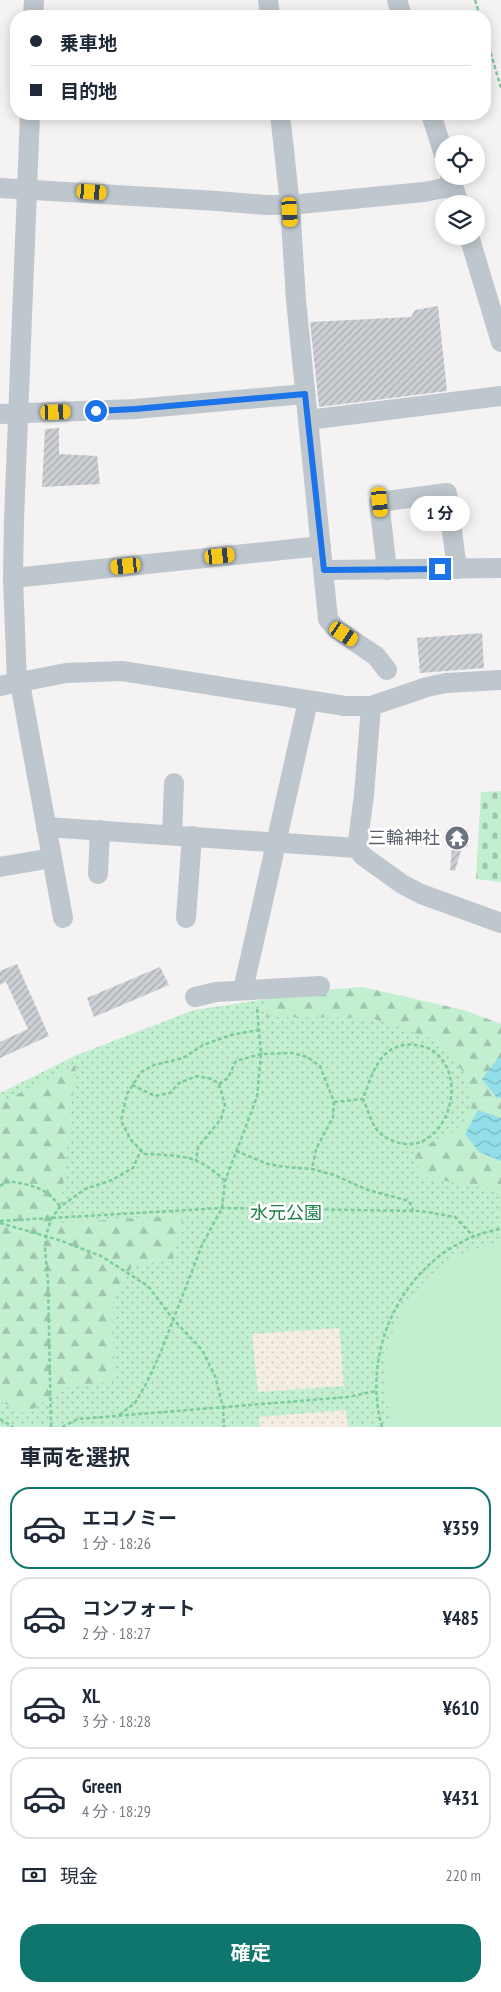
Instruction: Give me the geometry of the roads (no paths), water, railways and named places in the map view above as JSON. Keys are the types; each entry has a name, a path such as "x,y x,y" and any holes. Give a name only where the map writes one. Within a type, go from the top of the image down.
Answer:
{"street":[{"path":"30,120 27,188 9,414 13,578 12,684 46,827 63,918"},
{"path":"281,120 290,205 305,394 328,618 336,629 376,656 387,670"},
{"path":"433,120 438,135"},
{"path":"0,188 27,188 266,205 290,205 454,189"},
{"path":"472,245 501,342"},
{"path":"9,414 135,409 305,394"},
{"path":"308,420 501,396"},
{"path":"387,570 380,502 447,493 458,569"},
{"path":"13,578 321,546"},
{"path":"324,570 501,568"},
{"path":"12,684 80,671 122,671 308,701 345,706 371,706 427,687 446,683 501,680"},
{"path":"250,990 275,842 308,701"},
{"path":"371,706 364,795 357,848 363,856 402,884 421,894 501,923"},
{"path":"172,835 174,783"},
{"path":"46,827 357,848"},
{"path":"98,874 100,830"},
{"path":"186,918 192,836"},
{"path":"0,867 52,858"},
{"path":"195,997 250,990 320,986"}],"water":[{"path":"499,1057 501,1057 501,1098 496,1097 482,1079"},
{"path":"478,1110 501,1118 501,1161 479,1152 465,1134"}],"place":[{"name":"三輪神社","path":"457,838"}],"park label":[{"name":"水元公園","path":"286,1213"}]}
